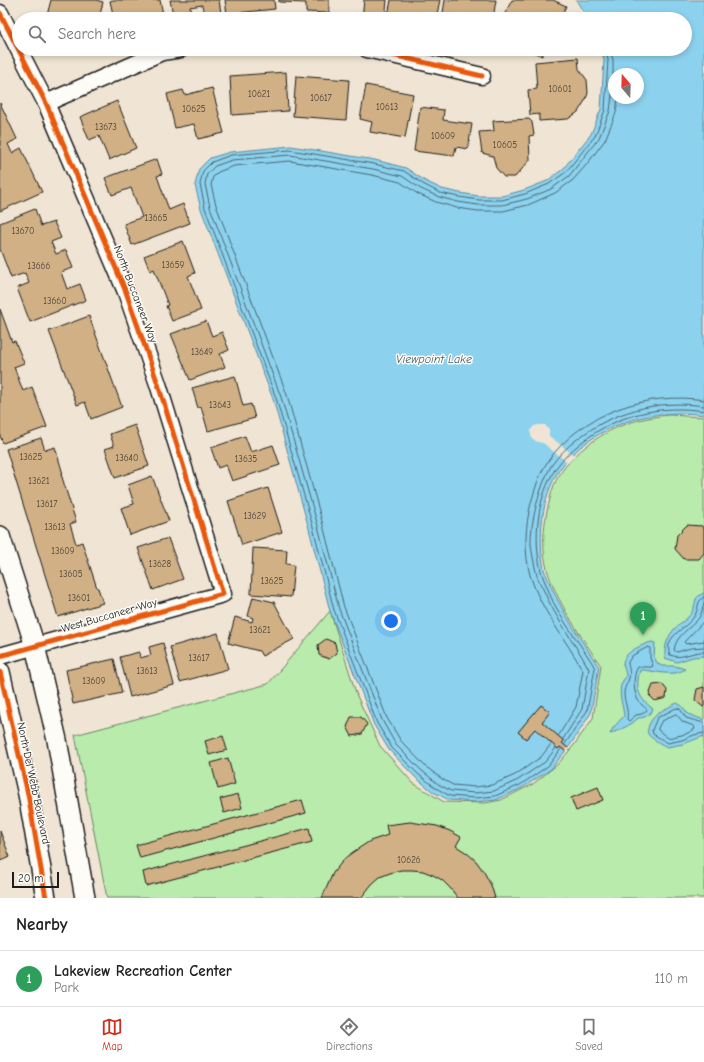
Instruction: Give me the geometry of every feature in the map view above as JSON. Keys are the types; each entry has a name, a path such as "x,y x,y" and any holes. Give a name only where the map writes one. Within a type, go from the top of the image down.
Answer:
{"street":[{"name":"North Buccaneer Way","path":"0,13 12,36"},
{"name":"North Buccaneer Way","path":"22,56 46,103 126,292 158,384 223,594"},
{"path":"46,103 153,56"},
{"path":"397,56 482,76"},
{"path":"0,536 35,646 57,740 85,898"},
{"name":"West Buccaneer Way","path":"0,656 223,594"},
{"name":"North Del Webb Boulevard","path":"0,672 28,794 46,898"}],"green space":[{"path":"668,415 704,417 704,898 107,898 75,735 268,684 330,611 357,696 380,746 413,783 444,802 485,803 501,800 533,784 558,764 574,745 593,718 601,666 578,632 563,606 556,593 547,569 544,555 544,533 547,511 553,488 559,476 572,459 599,437 630,422"}],"water":[{"name":"Viewpoint Lake","path":"576,0 704,0 704,415 684,413 664,414 624,422 606,430 589,441 573,454 560,469 545,504 541,531 542,557 544,569 556,597 599,667 591,713 571,744 551,769 522,788 496,800 475,802 449,800 433,792 415,777 389,750 374,725 330,611 273,399 201,209 195,185 199,169 210,158 230,152 291,146 375,160 406,168 425,181 442,189 479,196 502,196 524,190 547,181 563,169 591,134 601,109 604,60 603,56 692,56 692,12 584,12"},
{"path":"704,593 704,656 693,657 677,662 665,658 666,643 670,634 690,615 696,599"},
{"path":"651,642 655,643 654,657 658,664 662,666 675,666 685,669 675,673 640,670 638,682 639,692 644,701 653,709 647,716 638,718 629,725 610,734 613,728 624,716 620,691 626,677 623,664 624,660 629,653"},
{"path":"677,703 682,706 688,714 704,720 704,736 683,744 667,747 649,736 648,728 651,721 657,714"}],"pier":[{"path":"545,425 549,430 549,436 575,456 568,463 543,443 532,439 530,431 534,426"}],"building":[{"path":"51,0 96,0 103,2 101,12 48,12"},
{"path":"160,0 163,12 112,12 110,1"},
{"path":"170,0 219,0 221,12 204,12 202,5 190,7 191,12 173,12"},
{"path":"225,0 274,0 275,9 246,12 227,12"},
{"path":"279,0 329,0 329,12 306,12 306,3 279,2"},
{"path":"364,0 387,0 386,12 363,12"},
{"path":"391,0 440,0 437,12 389,12"},
{"path":"445,0 496,0 494,12 443,12"},
{"path":"512,0 553,0 566,6 563,12 506,12"},
{"path":"578,58 579,69 587,80 588,93 578,112 568,119 539,121 539,114 530,115 528,90 537,89 535,62"},
{"path":"286,72 288,111 232,115 230,76"},
{"path":"296,76 349,80 346,120 293,116"},
{"path":"366,85 413,94 405,138 370,132 372,122 360,119"},
{"path":"212,88 224,133 198,139 194,124 175,128 167,94 183,90 185,95"},
{"path":"117,101 136,148 109,160 99,136 89,140 80,117"},
{"path":"0,103 17,139 8,144 12,153 21,148 42,192 0,211"},
{"path":"420,107 444,110 443,120 472,124 468,149 456,147 454,156 414,151"},
{"path":"529,119 532,122 534,135 529,136 530,160 515,177 504,177 496,168 493,156 482,153 479,132 494,131 493,121"},
{"path":"157,159 162,174 157,176 169,210 183,204 190,223 132,245 124,224 142,217 131,188 112,195 105,178"},
{"path":"35,209 41,226 54,222 61,238 51,242 56,254 66,250 73,268 61,272 67,289 80,284 86,300 30,322 17,288 29,283 25,273 11,278 0,249 0,223"},
{"path":"183,241 195,273 188,276 201,310 172,321 166,306 168,305 154,269 150,271 144,256"},
{"path":"0,309 12,342 15,341 24,363 14,367 23,391 32,387 47,427 3,443 0,436"},
{"path":"89,316 122,407 91,419 85,402 77,405 49,331"},
{"path":"206,321 212,336 222,332 229,350 220,354 225,367 190,380 171,334"},
{"path":"235,376 243,406 251,404 255,418 208,431 201,407 198,408 192,388"},
{"path":"135,425 149,466 115,478 105,449 114,446 110,434"},
{"path":"245,436 251,452 273,445 280,465 232,481 226,465 218,468 211,448"},
{"path":"41,438 45,450 55,447 63,474 61,474 76,522 70,524 76,544 82,542 103,603 58,617 6,449"},
{"path":"152,476 169,521 130,535 121,508 134,504 128,485"},
{"path":"268,488 282,532 242,545 228,501"},
{"path":"687,525 702,526 704,529 704,553 699,559 684,559 675,549 677,535"},
{"path":"168,538 183,579 153,590 138,548"},
{"path":"253,548 287,550 286,564 294,565 291,597 251,594"},
{"path":"253,597 274,602 294,639 262,656 259,651 228,643 235,617 252,622 253,618 248,616"},
{"path":"218,633 228,669 180,682 170,647"},
{"path":"326,639 335,643 337,653 329,659 319,655 318,645"},
{"path":"163,643 174,685 130,697 120,657 139,652 140,658 151,655 149,647"},
{"path":"114,659 122,693 73,704 66,670"},
{"path":"662,684 667,690 666,698 655,701 649,695 653,685"},
{"path":"704,687 703,707 695,700 697,689"},
{"path":"541,705 550,712 542,722 564,741 562,743 568,748 565,751 560,747 558,749 535,729 526,739 518,732"},
{"path":"351,717 361,717 367,724 362,734 352,736 347,727"},
{"path":"223,736 227,750 209,755 205,741"},
{"path":"228,758 235,784 218,789 211,763"},
{"path":"598,787 603,800 576,811 571,798"},
{"path":"238,794 242,808 224,813 220,799"},
{"path":"302,800 306,813 140,858 136,845"},
{"path":"410,822 437,826 461,837 456,846 476,861 491,885 495,898 458,898 442,880 433,875 423,871 401,870 380,877 372,884 361,898 322,898 333,873 345,858 370,841 388,835 386,825"},
{"path":"309,828 312,842 146,886 143,872"},
{"path":"0,831 10,857 0,861"}],"cycle path":[{"path":"0,13 12,36"},
{"path":"0,656 223,594 158,384 126,292 46,103 22,56"},
{"path":"397,56 482,76"},
{"path":"0,672 28,794 46,898"}],"place":[{"name":"Lakeview Recreation Center","path":"643,635"}]}
